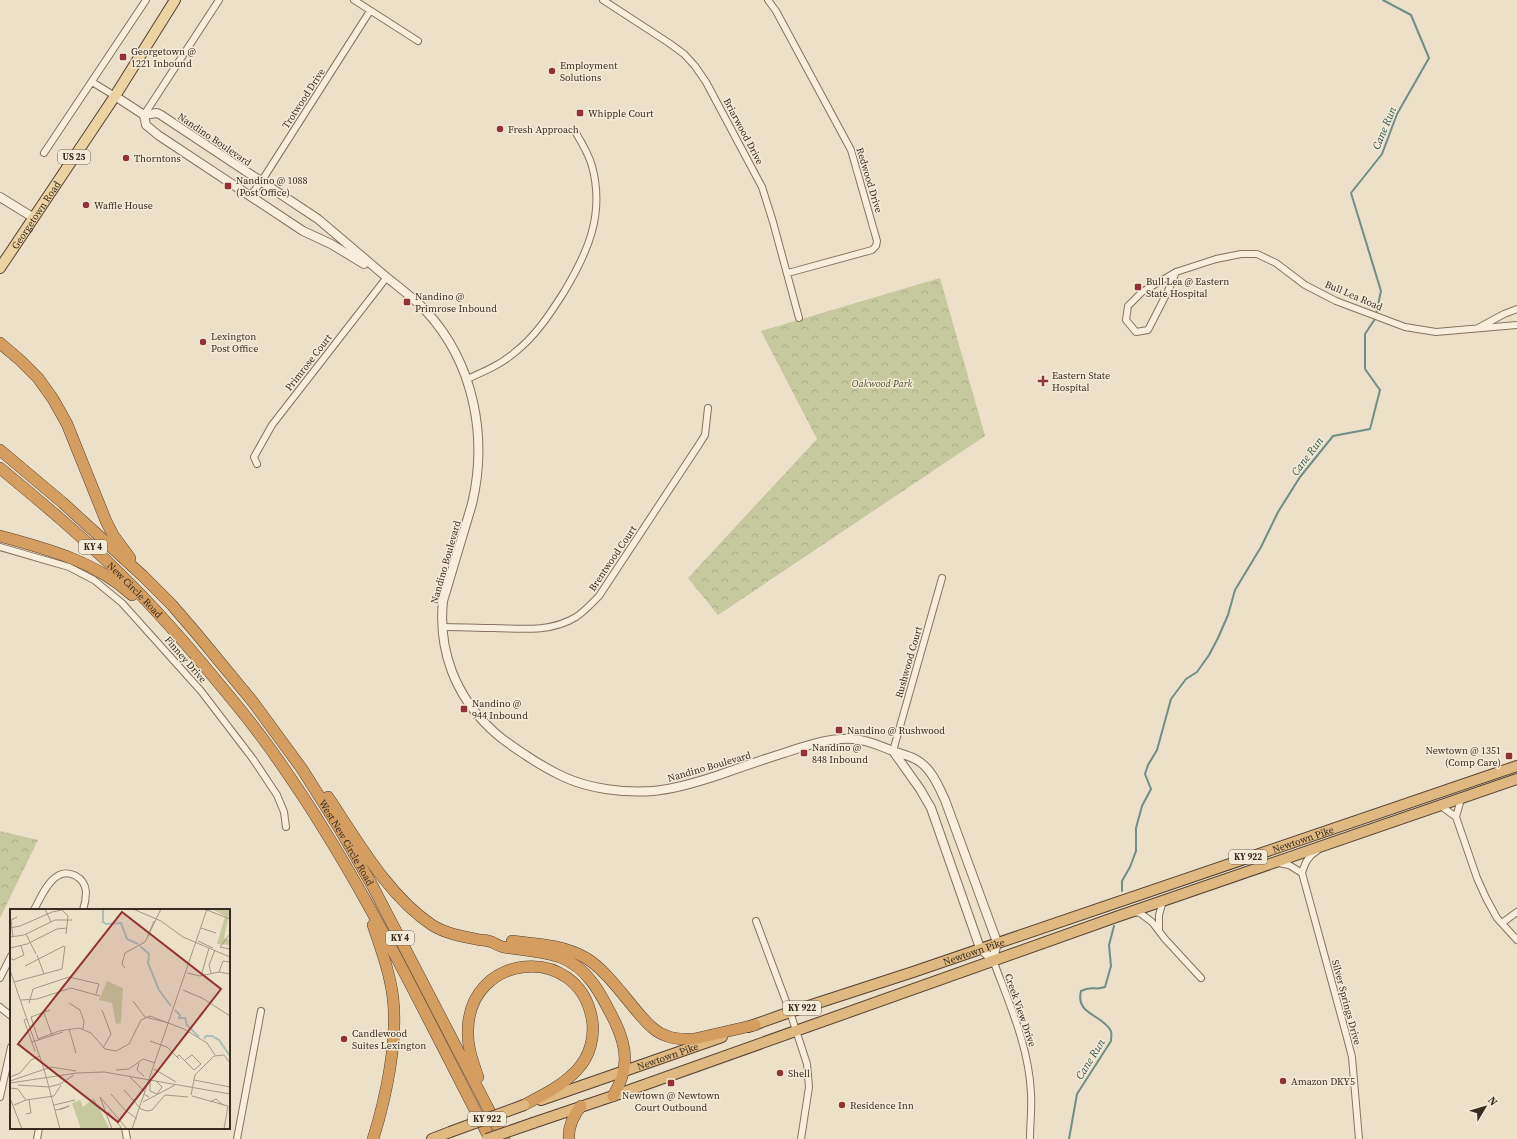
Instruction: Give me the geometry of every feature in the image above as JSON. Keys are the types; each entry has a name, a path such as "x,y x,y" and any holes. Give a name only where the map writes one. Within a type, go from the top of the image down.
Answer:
{"highway":[{"path":"0,343 32,372 53,398 67,424 113,535 143,576"},
{"name":"New Circle Road","path":"0,450 63,503 143,576"},
{"name":"New Circle Road","path":"0,468 89,544 122,575 178,635"},
{"path":"0,536 68,556 94,568 123,587 178,635"},
{"name":"West New Circle Road","path":"143,576 172,605 230,674 253,702 302,769 338,826 372,885 504,1139"},
{"name":"West New Circle Road","path":"178,635 249,720 283,766 327,833 358,885 488,1139"},
{"name":"Newtown Pike","path":"432,1139 790,1012 1517,766"},
{"path":"302,769 318,782 395,893 406,905 434,926 450,933 492,942 501,946 559,957 573,963 584,972 595,984 619,1031 624,1046 626,1058 625,1071 613,1096"},
{"name":"Newtown Pike","path":"488,1139 1130,912 1517,780"},
{"path":"1326,845 1336,836 1356,827 1361,819"},
{"path":"358,885 389,975 395,1018 392,1056 373,1139"},
{"path":"492,942 503,940 548,945 569,950 586,959 595,965 605,975 652,1028 666,1036 694,1039 755,1025"},
{"path":"490,1112 470,1053 468,1030 470,1010 479,993 486,985 502,973 519,967 540,966 559,972 569,979 582,993 591,1014 593,1035 591,1046 578,1068 558,1086 524,1106"},
{"path":"570,1139 569,1133 572,1118 581,1106"}],"main road":[{"name":"Georgetown Road","path":"0,268 115,96 175,0"}],"street":[{"path":"44,153 146,0"},
{"path":"144,115 220,0"},
{"path":"354,0 418,42"},
{"name":"Briarwood Drive","path":"603,0 684,54 695,66 706,82 762,187 788,273 799,318"},
{"name":"Redwood Drive","path":"768,0 776,11 851,150 877,241 876,246 872,250 788,273"},
{"name":"Trotwood Drive","path":"251,195 261,182 370,11"},
{"path":"92,82 115,96"},
{"name":"Nandino Boulevard","path":"115,96 144,115 146,125 154,132 251,195 303,231 350,252"},
{"name":"Nandino Boulevard","path":"144,115 157,112 161,114 318,219 350,252 387,277 412,297 427,312 437,325 458,360 467,379 477,420 479,449 478,470 472,504 443,601 442,627 444,644 453,677 469,705 494,733 548,769 565,778 615,790 653,791 679,787 810,744 834,740 852,739 870,742 903,754 921,763 939,786 997,942"},
{"path":"467,379 488,370 529,341 556,305 586,251 595,218 595,185 592,165 576,133"},
{"path":"0,197 34,218"},
{"name":"Bull Lea Road","path":"1176,272 1148,330 1136,332 1126,320 1128,306 1142,292 1176,272 1216,259 1234,255 1257,254 1276,263 1305,285 1346,304 1405,328 1436,332 1475,330 1517,325"},
{"name":"Primrose Court","path":"257,464 254,457 272,425 387,277"},
{"name":"Bull Lea Road","path":"1475,330 1504,314 1517,309"},
{"name":"Brentwood Court","path":"442,627 531,630 547,628 563,623 586,609 599,596 705,435 708,408"},
{"name":"Finney Drive","path":"0,547 69,567 94,580 122,603 201,691 253,759 277,795 284,812 286,826"},
{"name":"Rushwood Court","path":"893,751 942,578"},
{"path":"893,751 920,788 931,808 980,948 993,960"},
{"path":"1461,799 1456,817 1477,878 1486,898 1498,918 1517,940"},
{"path":"1441,806 1456,817"},
{"path":"1272,864 1289,864 1302,873 1304,865 1311,855 1326,845"},
{"path":"34,909 43,892 52,881 62,873 68,873 74,874 84,884 86,891 84,909"},
{"name":"Silver Springs Drive","path":"1302,873 1352,1057 1359,1139"},
{"path":"1159,930 1159,915 1163,901"},
{"path":"1130,912 1140,913 1152,922 1165,939 1201,978"},
{"path":"1502,923 1517,912"},
{"path":"756,921 790,1012 807,1064 809,1087 801,1139"},
{"path":"993,960 997,942"},
{"path":"0,978 10,958"},
{"name":"Creek View Drive","path":"993,960 1024,1050 1031,1093 1030,1139"},
{"path":"0,1007 10,1015"},
{"path":"236,1139 262,1011"},
{"path":"0,1097 10,1052"},
{"path":"37,1139 39,1129"},
{"path":"125,1129 127,1139"}],"green space":[{"name":"Oakwood Park","path":"940,278 985,436 718,615 688,578 817,439 761,331"},
{"path":"0,831 38,840 0,918"}],"waterway":[{"name":"Cane Run","path":"1122,891 1122,881 1130,867 1136,851 1136,828 1142,806 1151,789 1145,774 1148,765 1157,750 1171,699 1186,679 1197,672 1209,655 1228,615 1235,590 1261,547 1278,512 1300,477 1333,436 1370,429 1380,390 1365,369 1365,334 1375,319 1381,291 1351,193 1382,154 1397,114 1429,58 1411,15 1383,0"},
{"name":"Cane Run","path":"1069,1139 1077,1094 1111,1041 1111,1031 1107,1025 1085,1010 1080,999 1081,991 1088,988 1105,987 1111,966 1109,945 1114,926"}],"place":[{"name":"Georgetown @ 1221 Inbound","path":"123,57"},
{"name":"Employment Solutions","path":"552,71"},
{"name":"Whipple Court","path":"580,113"},
{"name":"Fresh Approach","path":"500,129"},
{"name":"Thorntons","path":"126,158"},
{"name":"Nandino @ 1088 (Post Office)","path":"228,186"},
{"name":"Waffle House","path":"86,205"},
{"name":"Bull Lea @ Eastern State Hospital","path":"1138,287"},
{"name":"Nandino @ Primrose Inbound","path":"407,302"},
{"name":"Lexington Post Office","path":"203,342"},
{"name":"Eastern State Hospital","path":"1043,381"},
{"name":"Nandino @ 944 Inbound","path":"464,709"},
{"name":"Nandino @ Rushwood","path":"839,730"},
{"name":"Nandino @ 848 Inbound","path":"804,753"},
{"name":"Newtown @ 1351 (Comp Care)","path":"1509,756"},
{"name":"Candlewood Suites Lexington","path":"344,1039"},
{"name":"Shell","path":"780,1073"},
{"name":"Amazon DKY5","path":"1283,1081"},
{"name":"Newtown @ Newtown Court Outbound","path":"671,1083"},
{"name":"Residence Inn","path":"842,1105"}]}
